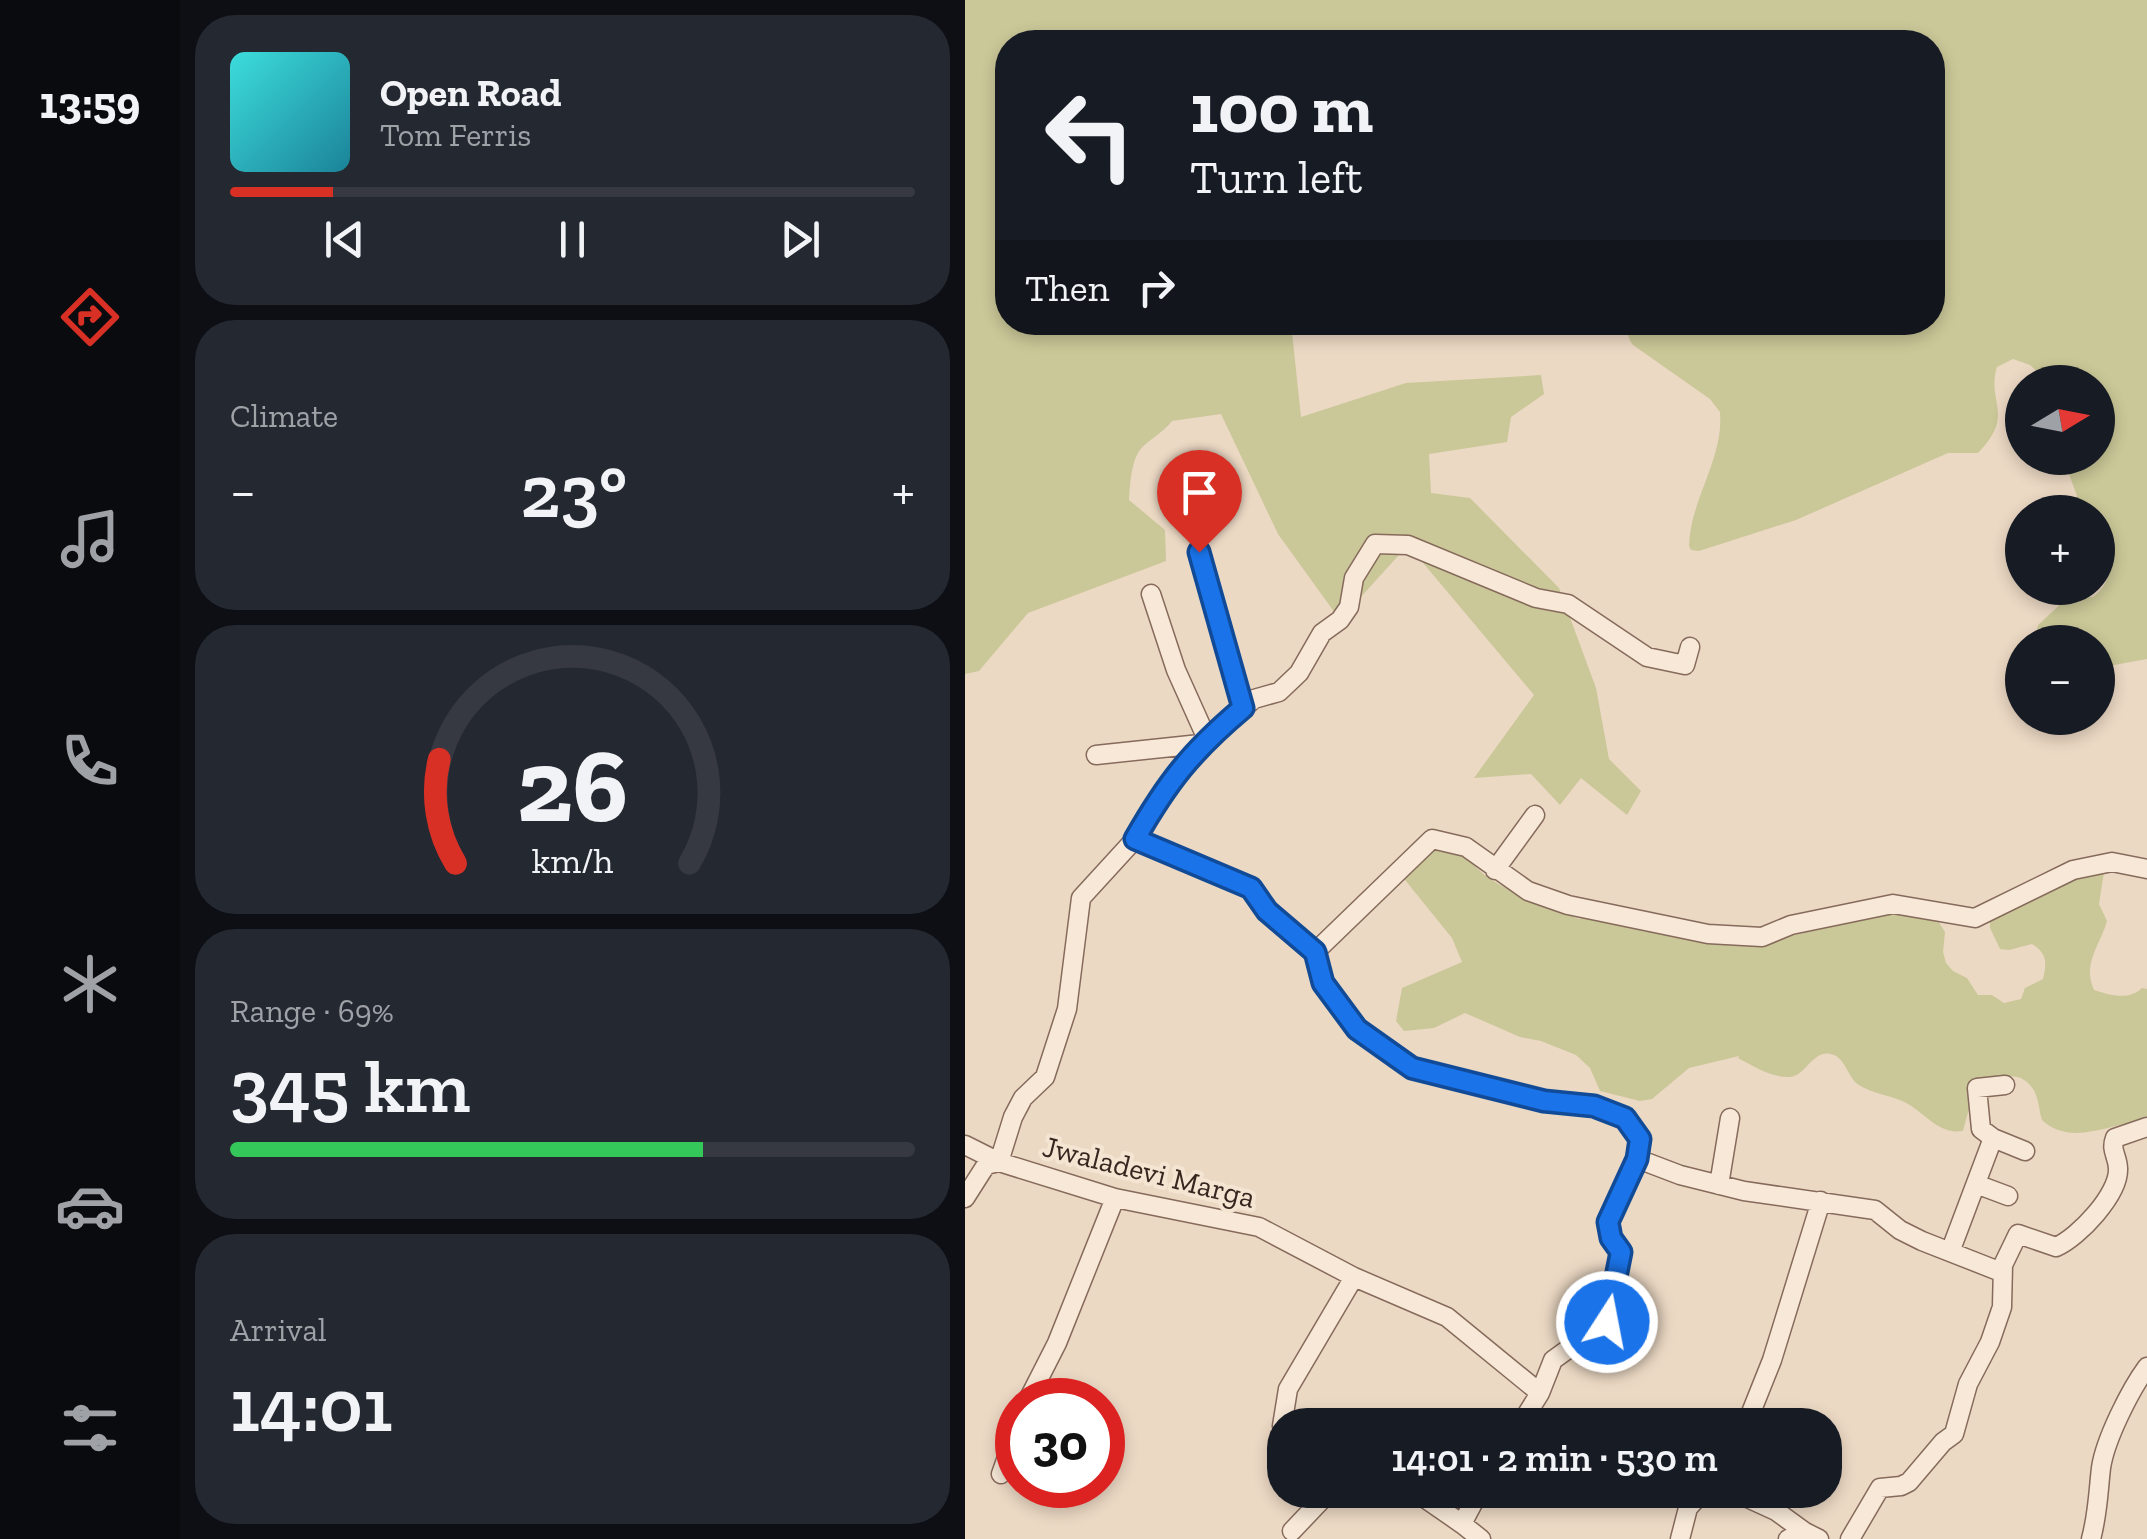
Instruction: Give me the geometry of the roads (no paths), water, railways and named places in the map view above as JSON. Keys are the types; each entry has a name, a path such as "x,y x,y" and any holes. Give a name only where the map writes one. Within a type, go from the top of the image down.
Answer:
{"street":[{"path":"965,1198 986,1165 999,1162 1023,1098 1045,1077 1067,1009 1081,898 1135,839 1163,790 1204,742 1254,699 1279,692 1299,673 1323,633 1349,607 1354,578 1375,544 1408,545 1536,598 1569,604 1647,657 1685,665 1690,647"},
{"path":"1199,552 1243,708"},
{"path":"1151,594 1204,742"},
{"path":"1096,755 1204,742"},
{"path":"1495,870 1535,816"},
{"path":"1315,952 1432,838 1466,847 1528,892 1708,934 1762,937 1791,924 1893,904 1975,918 2073,870 2112,862 2147,869"},
{"path":"1135,839 1251,888 1267,911 1315,952 1323,983 1357,1029 1412,1068 1544,1101 1594,1106 1625,1118 1640,1139 1637,1159 1608,1222 1611,1238 1621,1252 1607,1322 1553,1360 1531,1408"},
{"path":"2005,1085 1977,1088 1981,1129 2025,1151"},
{"path":"1719,1185 1730,1118"},
{"path":"1850,1539 1881,1488 1909,1482 1954,1434 1967,1384 1990,1342 2002,1306 2005,1287 2001,1272 2018,1234 2057,1246 2082,1230 2097,1215 2117,1177 2119,1170 2112,1145 2115,1138 2147,1127"},
{"path":"1950,1252 1993,1138"},
{"name":"Jwaladevi Marga","path":"965,1146 999,1162 1115,1198 1259,1227 1354,1277 1447,1316 1540,1394"},
{"path":"1637,1159 1719,1185 1875,1210 1900,1230 2001,1272"},
{"path":"1976,1184 2008,1196"},
{"path":"1039,1378 1115,1198"},
{"path":"1753,1408 1772,1360 1821,1200"},
{"path":"1285,1408 1288,1390 1354,1277"},
{"path":"2091,1539 2099,1508 2101,1464 2114,1429 2147,1367"},
{"path":"1292,1531 1314,1508"},
{"path":"1439,1508 1481,1539"},
{"path":"1462,1524 1470,1508"},
{"path":"1680,1539 1688,1508"},
{"path":"1770,1508 1804,1537"}]}
